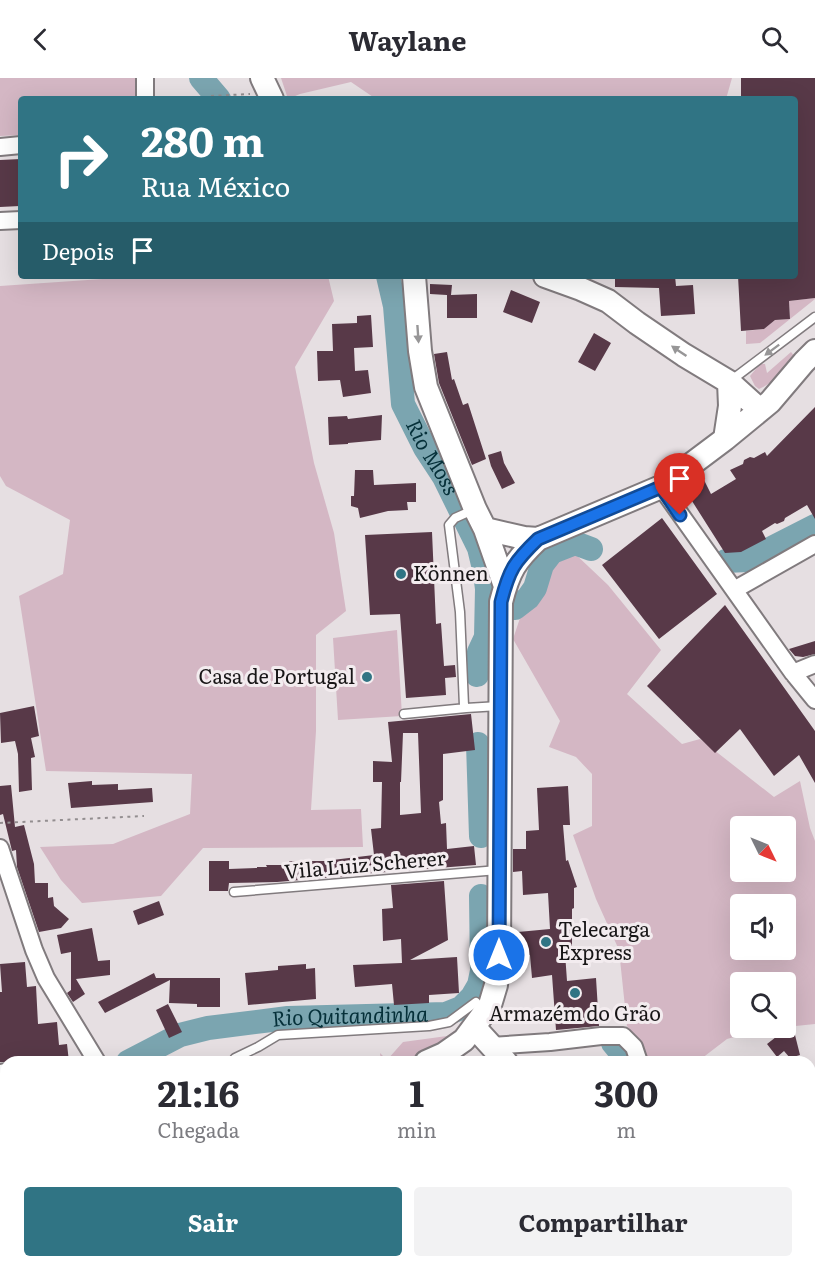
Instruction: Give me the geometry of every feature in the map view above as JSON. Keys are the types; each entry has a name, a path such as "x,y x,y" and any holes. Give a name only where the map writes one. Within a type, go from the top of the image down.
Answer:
{"main road":[{"path":"414,279 420,351 426,387 467,512 485,529 505,586"},
{"path":"553,279 608,301 684,355 765,406"},
{"path":"440,1056 458,1045 475,1028 490,1005 496,985 499,955 501,602 512,568 538,539 661,487 786,392 814,363"},
{"path":"724,439 730,406 729,382"},
{"path":"485,529 538,539"},
{"path":"475,1028 499,1054"}],"street":[{"path":"145,96 146,78"},
{"path":"0,147 18,145"},
{"path":"0,221 18,220"},
{"path":"661,487 793,673 815,700"},
{"path":"734,590 815,544"},
{"path":"793,673 815,664"},
{"path":"0,848 34,950 46,978 92,1056"},
{"path":"499,1054 550,1042 601,1036 623,1036 634,1047 637,1056"}],"lane":[{"path":"729,382 815,317"},
{"path":"466,708 464,706 460,612 449,525 450,522 467,512"},
{"path":"404,714 500,706"},
{"name":"Vila Luiz Scherer","path":"234,892 498,870"},
{"path":"239,1056 278,1035 429,1026 449,1022 476,1002"}],"path":[{"path":"211,96 267,90"},
{"path":"0,823 144,816"}],"shaded area":[{"path":"0,78 137,78 136,96 18,96 18,135 0,136"},
{"path":"281,78 732,78 727,96 372,96 351,82 287,96"},
{"path":"102,279 329,279 334,301 295,367 314,463 334,533 346,611 316,635 316,731 311,810 361,809 363,847 203,848 161,896 82,903 61,880 40,847 113,844 190,814 192,774 46,771 19,596 63,574 70,520 6,486 0,476 0,286"},
{"path":"815,298 815,299 790,319 789,301"},
{"path":"790,319 760,343 746,344 746,331 764,329 775,320"},
{"path":"791,352 795,357 779,375 759,389 755,386 750,376 760,364 765,364 767,373"},
{"path":"571,550 608,585 661,650 627,694 682,744 700,739 774,797 800,781 815,841 815,1024 796,1026 796,972 730,972 731,1038 705,1056 645,1056 627,1026 619,950 596,899 573,835 592,826 592,774 576,757 549,747 560,721 513,639 530,588"},
{"name":"Casa de Portugal","path":"397,630 402,716 338,720 333,638"},
{"path":"460,1027 463,1030 422,1056 391,1056 403,1042 447,1036"}],"building":[{"path":"741,78 815,78 815,298 789,301 790,319 775,320 764,329 741,331 738,279 798,279 798,96 741,96"},
{"path":"18,159 18,206 0,207 0,160"},
{"path":"615,279 675,279 676,286 693,285 695,314 661,316 659,288 615,287"},
{"path":"430,284 452,285 451,295 477,294 477,318 447,318 447,295 430,294"},
{"path":"511,290 540,302 532,323 503,312"},
{"path":"371,315 373,347 354,348 355,371 368,370 371,393 343,397 340,380 318,381 317,351 333,351 332,324 357,323 357,316"},
{"path":"594,333 611,343 595,371 578,362"},
{"path":"447,352 452,380 454,379 463,405 468,403 486,459 472,465 439,383 434,354"},
{"path":"815,407 815,519 807,505 785,518 784,521 775,523 762,531 766,539 741,552 725,553 692,501 686,504 679,491 701,474 711,494 736,479 730,470 743,464 744,460 750,457 754,458 765,452 767,456"},
{"path":"382,415 381,440 329,445 328,417 347,416 348,419"},
{"path":"501,451 504,463 515,483 502,489 488,455"},
{"path":"355,470 373,470 374,485 416,483 416,502 407,502 408,510 388,511 360,518 358,508 351,506 351,496 354,496"},
{"path":"662,518 717,594 659,639 602,565"},
{"name":"Können","path":"432,532 436,624 441,623 444,666 455,665 456,677 445,678 446,695 406,698 400,614 370,615 365,535"},
{"path":"725,605 815,731 815,783 799,755 774,776 740,729 715,753 647,686"},
{"path":"815,641 815,654 795,656 789,649"},
{"path":"34,706 39,736 31,738 35,757 31,758 32,790 19,792 18,754 15,741 1,743 0,713"},
{"path":"471,714 475,750 443,754 443,800 439,802 441,824 446,823 447,849 474,846 476,865 277,882 229,883 228,891 209,891 209,861 229,861 229,869 257,868 267,867 266,865 289,865 289,861 324,861 374,855 371,829 381,828 382,782 373,782 373,761 392,762 388,722","holes":["403,733 418,733 421,813 400,815"]},
{"path":"92,781 92,785 118,784 118,790 152,788 153,802 71,808 68,783"},
{"path":"11,785 15,827 24,825 34,864 35,883 48,883 48,898 53,897 54,906 69,919 61,928 39,932 17,867 16,850 12,851 3,814 0,815 0,786"},
{"path":"568,786 570,825 563,825 566,861 568,860 577,887 574,888 574,908 572,909 572,952 565,953 567,981 596,978 599,1026 556,1030 552,975 532,978 530,955 520,956 518,932 550,929 548,893 523,895 522,871 513,872 513,849 526,849 526,831 539,830 537,788"},
{"path":"444,881 448,940 410,960 457,957 459,993 429,995 429,1003 394,1005 392,984 355,987 353,965 402,963 401,939 383,941 382,909 393,908 391,885"},
{"path":"159,901 164,915 138,925 133,911"},
{"path":"92,928 98,961 110,960 110,975 76,979 85,994 73,1002 67,993 71,990 71,952 61,954 57,935"},
{"path":"25,962 27,987 36,986 38,1024 57,1022 59,1045 67,1044 68,1056 0,1056 0,992 2,992 0,964"},
{"path":"306,964 306,969 315,968 316,999 248,1005 245,973 278,970 278,966"},
{"path":"154,973 156,978 220,978 220,1007 169,1003 170,980 105,1013 98,1002"},
{"path":"168,1004 182,1032 169,1038 156,1010"},
{"path":"775,1038 796,1038 800,1055 788,1056 784,1051 776,1056 767,1044"}],"waterway":[{"name":"Rio Moss","path":"201,78 216,96"},
{"name":"Rio Moss","path":"389,279 395,306 403,404 425,448 444,477 479,548 485,573 486,637 479,652 477,675"},
{"name":"Rio Quitandinha","path":"726,561 748,560 815,526"},
{"name":"Rio Quitandinha","path":"515,608 528,598 535,588 542,565 552,552 575,543 591,549"},
{"name":"Rio Quitandinha","path":"478,744 481,836"},
{"name":"Rio Quitandinha","path":"140,1056 180,1035 208,1028 288,1018 446,1014 461,1008 472,997 479,985 482,971 481,896"},
{"path":"613,1043 623,1056"}],"place":[{"name":"Können","path":"401,574"},
{"name":"Casa de Portugal","path":"367,677"},
{"name":"Telecarga Express","path":"546,942"},
{"name":"Armazém do Grão","path":"575,993"}],"route":[{"path":"499,955 501,602 512,568 538,539 661,487 680,515"}]}
